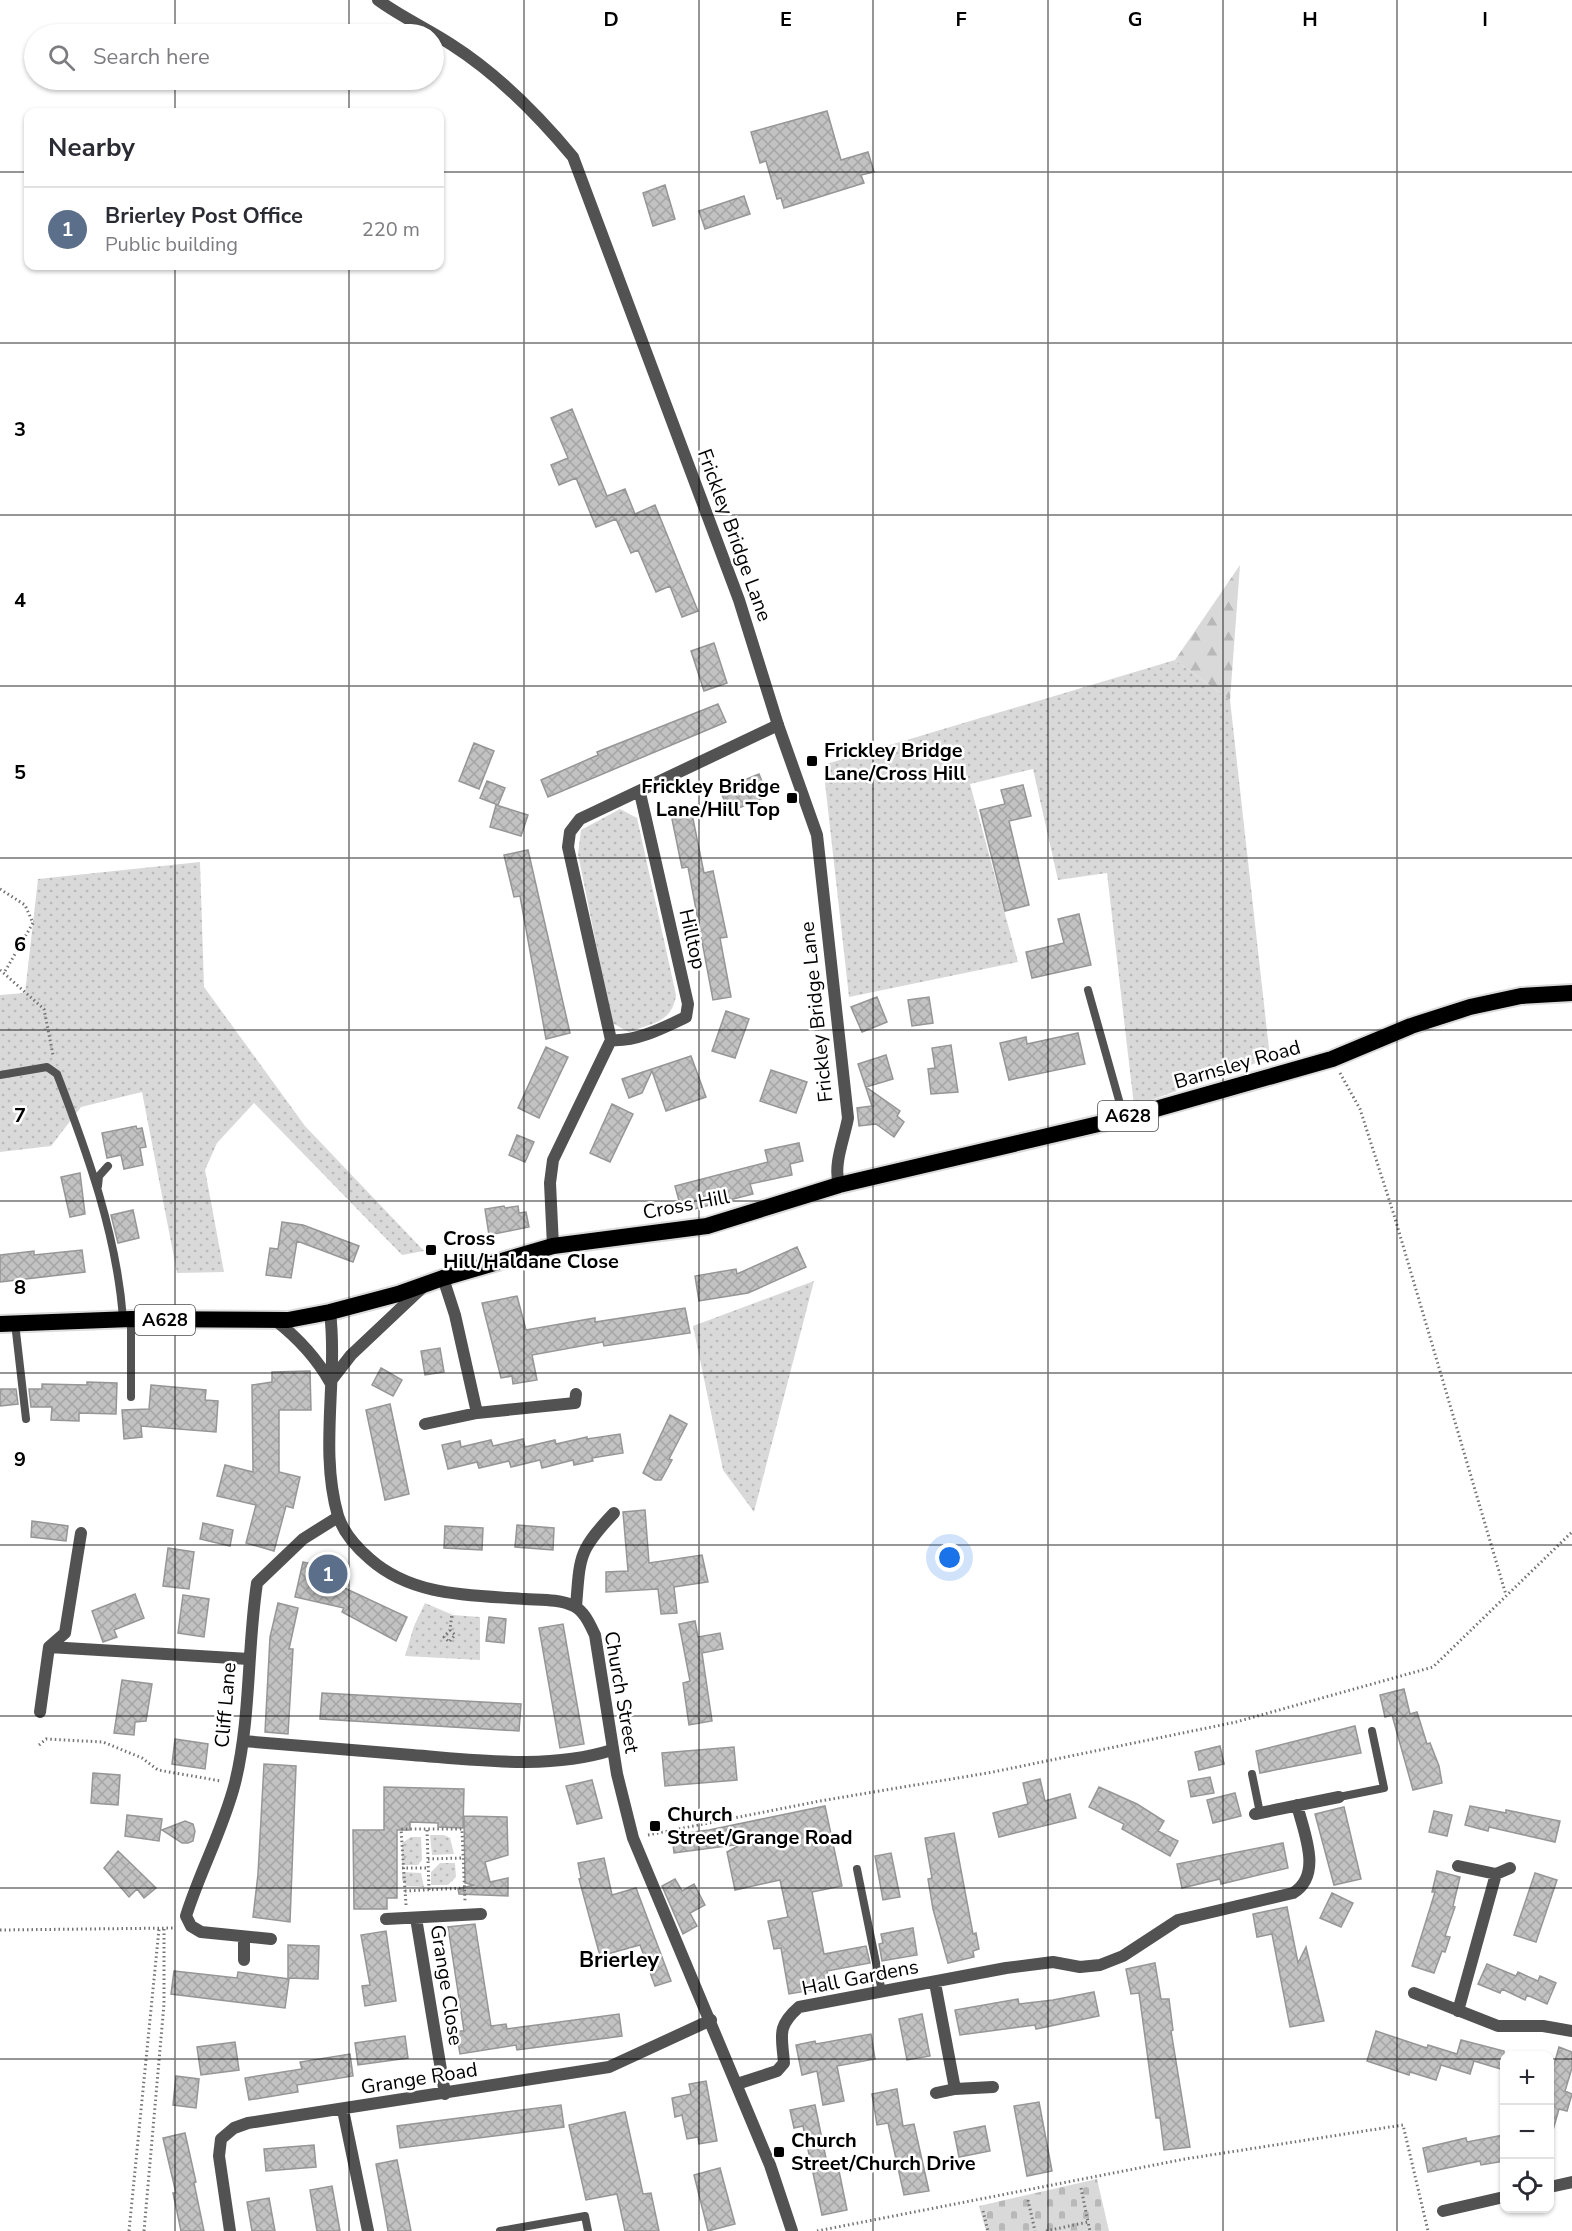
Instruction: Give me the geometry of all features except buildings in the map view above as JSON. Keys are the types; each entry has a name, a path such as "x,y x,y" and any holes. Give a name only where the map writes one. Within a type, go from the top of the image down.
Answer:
{"highway":[{"name":"Barnsley Road","path":"839,1185 1124,1118 1332,1059 1411,1026 1470,1007 1521,996 1572,993"},
{"name":"Cross Hill","path":"330,1312 553,1246 707,1226 839,1185"},
{"name":"A628","path":"8,1323 127,1319 275,1320 330,1312"}],"street":[{"name":"Frickley Bridge Lane","path":"378,0 417,24"},
{"name":"Frickley Bridge Lane","path":"444,40 491,74 521,100 573,157 739,600 778,725 817,835 848,1118 843,1148 836,1167 839,1185"},
{"path":"553,1246 550,1183 553,1160 611,1040 568,847 570,832 580,819 640,793 778,725"},
{"name":"Hilltop","path":"611,1040 626,1041 670,1025 686,1017 688,1004 640,793"},
{"path":"443,1278 455,1315 477,1413"},
{"path":"330,1382 351,1355 425,1285"},
{"path":"330,1312 333,1335 330,1382 331,1483 338,1517 354,1545 383,1570 418,1587 452,1594 559,1601 576,1607 580,1556 594,1535 614,1513"},
{"path":"275,1320 296,1336 321,1365 330,1382"},
{"path":"425,1424 477,1413 575,1403 576,1394"},
{"name":"Cliff Lane","path":"244,1937 201,1932 191,1926 186,1916 209,1862 234,1783 243,1741 257,1583 303,1539 338,1517"},
{"path":"40,1712 49,1647 65,1633 81,1533"},
{"name":"Church Street","path":"576,1607 589,1621 595,1635 612,1749 633,1838 770,2165 792,2231"},
{"path":"49,1647 249,1659"},
{"path":"243,1741 454,1758 523,1761 591,1756 612,1749"},
{"path":"1257,1814 1339,1797"},
{"name":"Hall Gardens","path":"737,2084 777,2071 784,2063 780,2031 788,2016 799,2007 1006,1968 1053,1962 1080,1967 1100,1965 1123,1956 1178,1920 1293,1893 1306,1882 1310,1868 1297,1805"},
{"path":"1458,1866 1496,1874 1510,1868"},
{"path":"1458,2011 1496,1874"},
{"name":"Grange Close","path":"386,1919 481,1914"},
{"name":"Grange Close","path":"412,1918 445,2094"},
{"path":"244,1960 244,1937 271,1939"},
{"path":"935,1983 955,2089"},
{"path":"1414,1993 1497,2026 1543,2026 1572,2031"},
{"name":"Grange Road","path":"230,2231 219,2157 221,2139 234,2128 248,2123 609,2067 711,2020"},
{"path":"936,2093 955,2089 993,2087"},
{"path":"343,2110 368,2231"},
{"path":"1554,2186 1572,2182"},
{"path":"1443,2211 1500,2198"}],"lane":[{"path":"1088,990 1124,1118"},
{"path":"0,1075 44,1067 52,1069 57,1074 97,1190 115,1259 127,1319 131,1397"},
{"path":"97,1190 99,1176 108,1166"},
{"path":"8,1323 26,1419"},
{"path":"1339,1797 1384,1788 1372,1731"},
{"path":"1251,1774 1257,1814"},
{"path":"857,1869 882,1992"},
{"path":"500,2231 585,2216 588,2231"}],"path":[{"path":"0,889 25,905 33,923 2,972 44,1009 57,1074"},
{"path":"1332,1059 1360,1109 1506,1596"},
{"path":"633,1838 820,1801 993,1772 1236,1722 1433,1667 1572,1532"},
{"path":"450,1630 452,1613"},
{"path":"39,1745 46,1739 103,1742 142,1758 158,1770 234,1783"},
{"path":"412,1918 402,1868 401,1829 462,1829 465,1916"},
{"path":"427,1830 429,1890"},
{"path":"428,1859 463,1858"},
{"path":"402,1868 428,1868"},
{"path":"405,1891 464,1888"},
{"path":"0,1930 159,1929 129,2231"},
{"path":"144,2231 164,2004 164,1929"},
{"path":"817,2231 1185,2159 1403,2125 1428,2231"},
{"path":"1081,2188 1090,2231"},
{"path":"1028,2200 1035,2231"},
{"path":"983,2211 988,2231"},
{"path":"1046,2231 1064,2229 1088,2222"}],"green space":[{"path":"1240,565 1230,700 1175,660"},
{"path":"1175,660 1230,700 1270,1058 1134,1106 1107,873 1058,880 1033,769 970,784 1018,962 849,997 823,765"},
{"path":"620,809 637,818 676,995 670,1011 660,1021 629,1032 612,1023 578,854 581,830"},
{"path":"200,862 204,987 305,1126 424,1251 402,1255 254,1103 217,1143 205,1170 224,1272 177,1273 142,1092 81,1107 51,1146 0,1152 0,995 25,993 38,879"},
{"path":"814,1281 754,1512 723,1470 693,1326"},
{"path":"425,1603 453,1615 480,1617 480,1660 405,1656 414,1626"},
{"path":"430,1835 444,1835 450,1838 454,1854 432,1855"},
{"path":"411,1837 421,1837 422,1860 418,1865 402,1865 402,1843"},
{"path":"440,1863 455,1863 456,1877 448,1885 431,1885 431,1872"},
{"path":"402,1872 421,1873 424,1887 407,1886 402,1880"},
{"path":"1097,2179 1109,2231 986,2231 979,2206"}],"place":[{"name":"Frickley Bridge Lane/Cross Hill","path":"812,761"},
{"name":"Frickley Bridge Lane/Hill Top","path":"792,798"},
{"name":"Cross Hill/Haldane Close","path":"431,1250"},
{"name":"Brierley Post Office","path":"328,1574"},
{"name":"Church Street/Grange Road","path":"655,1826"},
{"name":"Church Street/Church Drive","path":"779,2152"}],"district":[{"name":"Brierley","path":"619,1959"}]}
